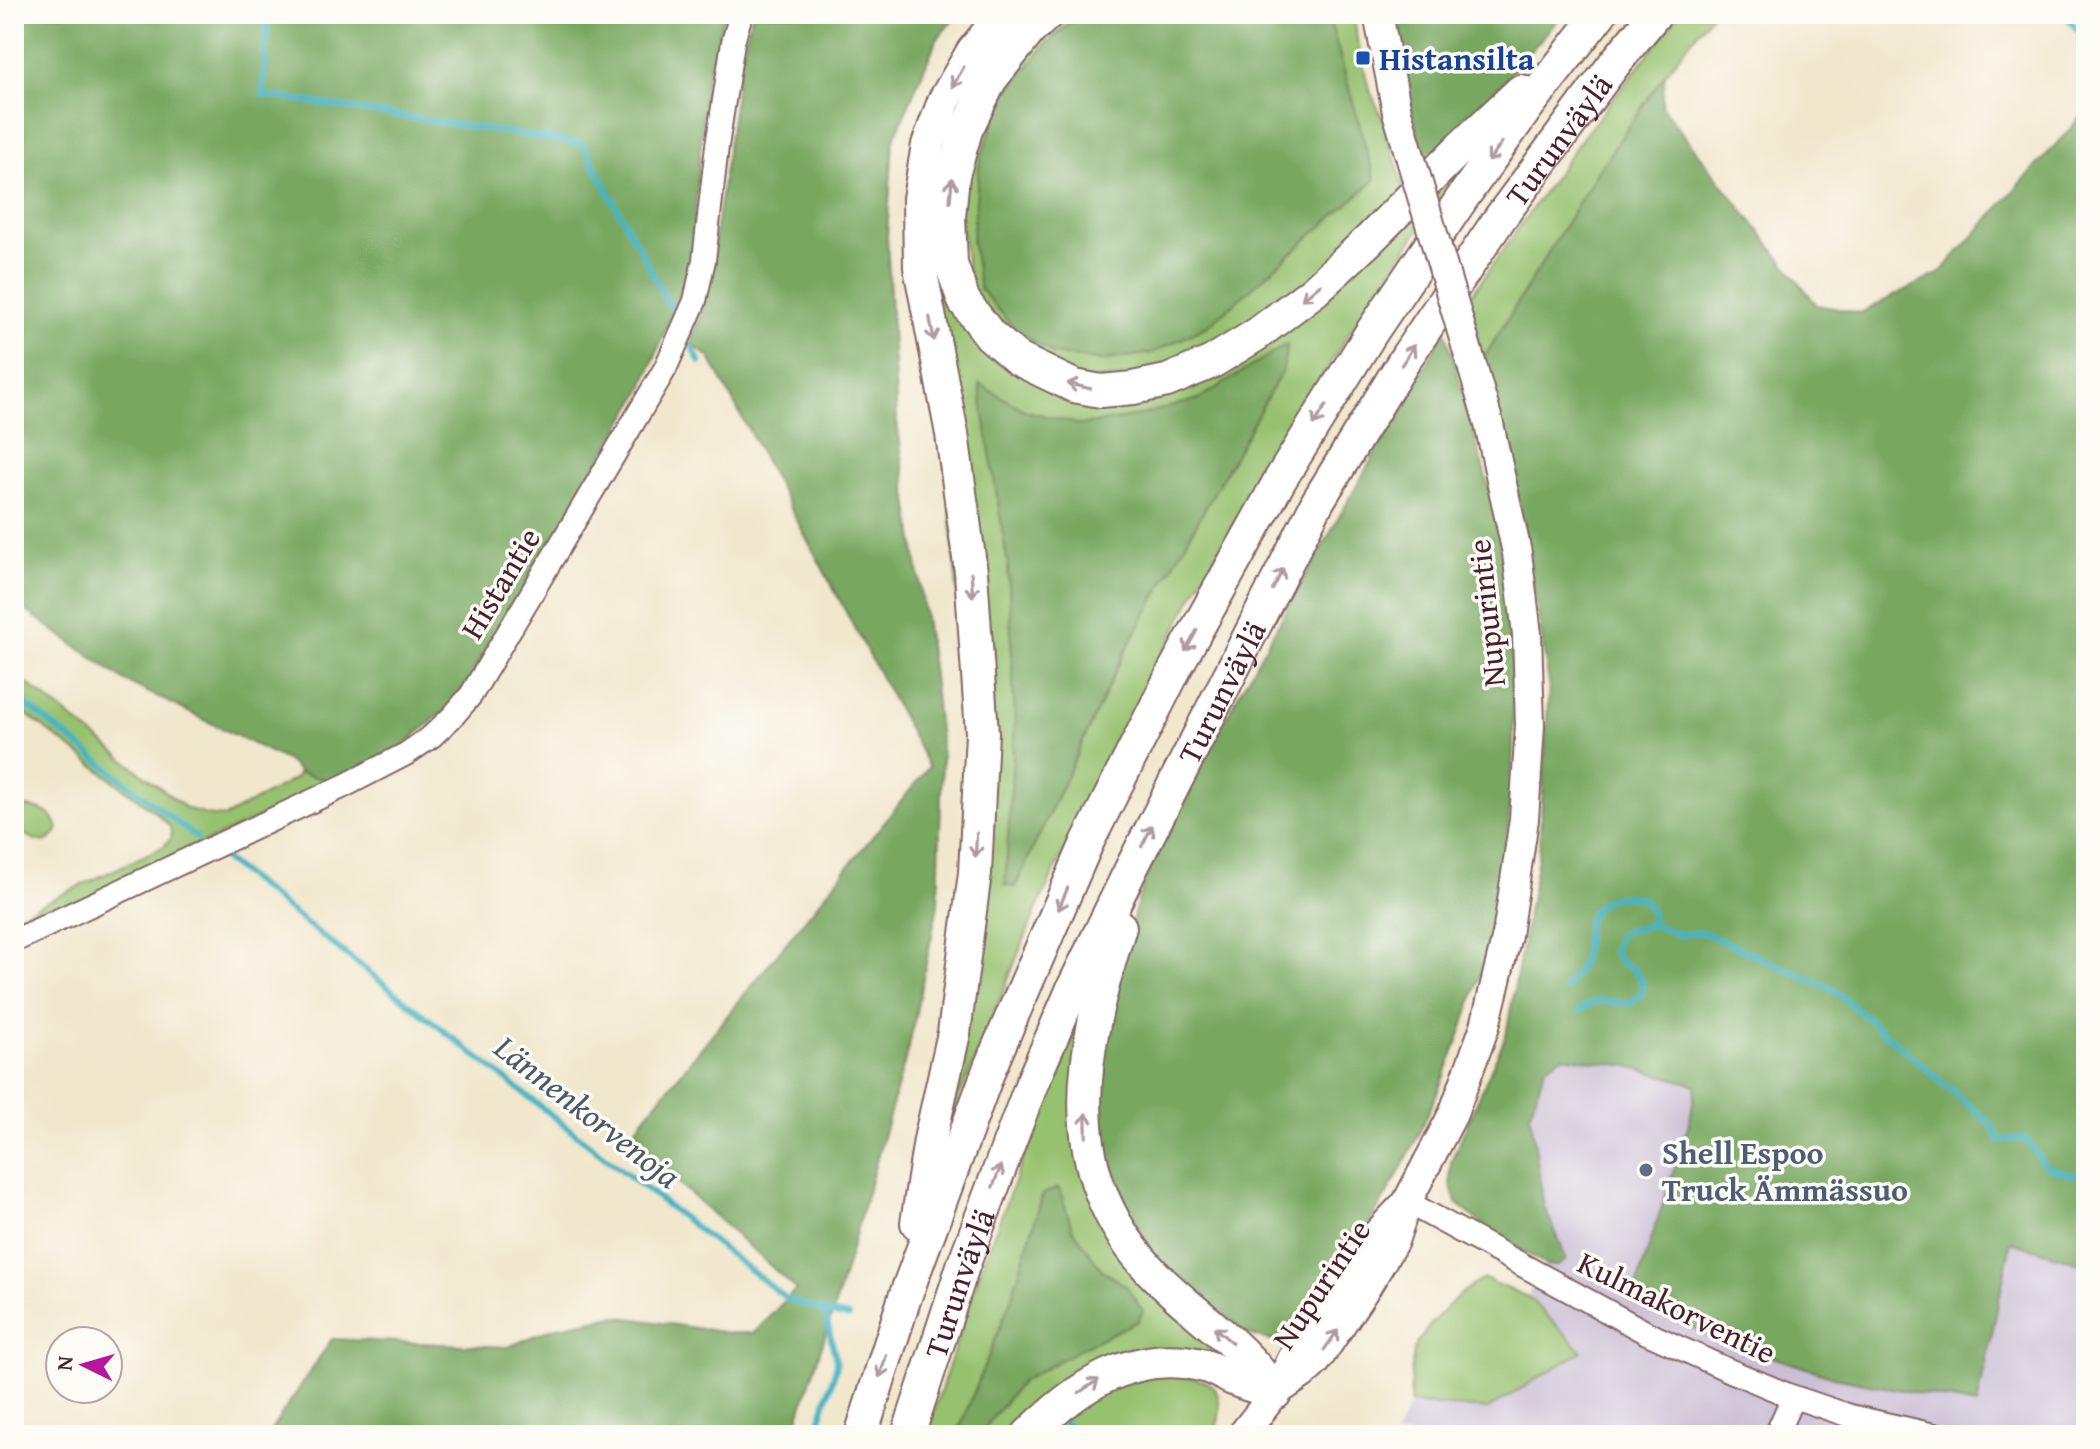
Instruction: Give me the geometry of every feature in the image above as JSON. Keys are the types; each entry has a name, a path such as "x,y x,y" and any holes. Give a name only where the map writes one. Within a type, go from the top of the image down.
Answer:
{"highway":[{"path":"905,1297 930,1140 954,1033 975,873 982,733 971,572 952,434 920,267 919,199 928,145 944,101 973,51 1003,14"},
{"path":"1047,14 1030,30 991,79 966,130 953,175 949,217 951,264 964,301 990,335 1018,359 1074,386 1101,391 1167,381 1212,362 1256,335 1314,291 1597,19"},
{"name":"Turunväylä","path":"908,1435 963,1266 1032,1083 1074,986 1318,501 1407,356 1500,218 1606,74 1655,14"},
{"name":"Turunväylä","path":"861,1435 905,1297 990,1067 1087,843 1176,667 1280,480 1371,333 1492,156 1597,19"},
{"path":"1131,869 1125,912 1104,977 1090,1038 1086,1144 1097,1183 1115,1224 1150,1270 1251,1360 1275,1393"},
{"path":"1028,1435 1095,1381 1145,1362 1178,1361 1208,1366 1233,1379 1275,1393"}],"main road":[{"name":"Nupurintie","path":"1242,1435 1275,1393 1316,1362 1339,1329 1394,1241 1407,1202 1453,1114 1485,1026 1507,935 1524,819 1530,725 1527,634 1517,553 1489,424 1397,112 1378,14"}],"street":[{"name":"Histantie","path":"14,941 406,754 442,726 471,695 665,369 695,301 704,260 733,42 741,14"},
{"name":"Kulmakorventie","path":"1407,1202 1647,1333 1793,1397 1850,1416 1934,1435"},
{"path":"1776,1435 1793,1397"}],"shaded area":[{"path":"1562,1056 1628,1066 1696,1085 1690,1120 1635,1290 1642,1304 1717,1339 1834,1377 2011,1241 2086,1265 2086,1435 1396,1435 1410,1403 1488,1409 1582,1351 1528,1296 1545,1265 1558,1266 1566,1260 1544,1207 1530,1113 1545,1068"}],"green space":[{"path":"14,14 725,14 706,79 691,263 642,390 457,700 402,747 333,782 299,772 288,761 125,681 14,602"},
{"path":"752,14 958,14 937,39 893,141 887,237 897,422 942,758 938,905 909,1046 836,1302 793,1435 268,1435 332,1339 508,1347 553,1328 614,1316 730,1333 754,1333 796,1289 628,1138 929,767 710,358 690,343 706,299 740,61"},
{"path":"1013,14 1032,14 937,236 1021,374 1173,387 1462,167 1354,325 1268,462 1195,592 1108,759 1038,906 946,1130 982,887 931,284 930,185 956,99","holes":["1287,344 1283,369 1122,657 1015,887 1006,885 1015,724 1008,565 980,385 1026,411 1081,426 1133,417 1199,399"]},
{"path":"1059,14 1080,14 1046,45 1013,327 1053,354 1101,361 1152,353 1208,326 1375,180 1328,14 1354,14 1369,89 1382,116 1405,192 1312,281 1227,345 1159,373 1087,380 1020,351 971,295 957,195 995,88"},
{"path":"1080,14 1328,14 1375,180 1208,326 1152,353 1101,361 1053,354 1013,327 980,289 972,241 980,160 1003,97 1046,45"},
{"path":"1392,14 1563,14 1428,167 1410,108"},
{"path":"1680,14 1712,14 1665,74 1598,171 1484,358 1467,301 1579,142"},
{"path":"1665,74 1662,107 1817,305 1860,313 1940,273 2086,111 2086,1265 2011,1242 1977,1405 1834,1377 1717,1339 1642,1304 1635,1290 1690,1120 1696,1085 1628,1066 1562,1056 1545,1068 1530,1113 1544,1207 1566,1260 1558,1266 1545,1265 1484,1226 1456,1203 1450,1183 1451,1161 1506,1035 1539,852 1549,684 1523,519 1484,358 1598,171"},
{"path":"1445,330 1492,503 1508,610 1512,661 1512,762 1509,812 1495,912 1482,968 1464,1023 1444,1077 1409,1154 1368,1227 1308,1321 1290,1335 1270,1341 1245,1333 1139,1245 1097,1139 1095,1090 1111,991 1144,881 1233,704"},
{"path":"1287,344 1283,369 1122,657 1015,887 1005,885 1015,724 1008,565 979,384 1026,411 1081,425 1133,417 1199,399"},
{"path":"14,673 186,808 206,815 225,817 296,778 299,772 333,782 14,934 14,917 163,847 172,837 170,826 156,813 14,705"},
{"path":"14,806 34,808 51,816 58,828 54,836 43,842 14,829"},
{"path":"1076,1023 1245,1364 1166,1351 1015,1435 979,1435 1021,1382 1138,1321 1126,1286 1102,1270 1073,1230 1058,1188 1043,1194 1012,1297 957,1435 926,1435 985,1257"},
{"path":"1059,1188 1073,1230 1102,1270 1126,1286 1143,1311 1138,1321 1021,1382 979,1435 957,1435 1012,1297 1043,1194"},
{"path":"1485,1279 1528,1297 1582,1351 1488,1409 1410,1403 1414,1352 1424,1333 1455,1299"},
{"path":"1156,1374 1209,1383 1219,1403 1213,1435 1044,1435 1084,1398"}],"waterway":[{"path":"267,14 263,95 583,144 674,314"},
{"path":"2065,14 2086,41"},
{"path":"692,347 700,362"},
{"name":"Lännenkorvenoja","path":"14,695 197,838"},
{"name":"Lännenkorvenoja","path":"224,859 787,1299 825,1312 837,1365 815,1435"},
{"path":"1565,989 1582,962 1587,925 1595,908 1616,897 1642,898 1651,911 1652,924 1679,935 1702,932 1834,990 1992,1125 1999,1140 2025,1138 2046,1167 2086,1178"},
{"path":"1579,1011 1598,1001 1629,1004 1642,994 1642,981 1634,969 1623,964 1613,952 1618,937 1625,930 1652,924"},
{"path":"825,1312 849,1317"},
{"path":"1063,1421 1075,1435"}],"place":[{"name":"Histansilta","path":"1363,58"},
{"name":"Shell Espoo Truck Ämmässuo","path":"1646,1170"}]}
